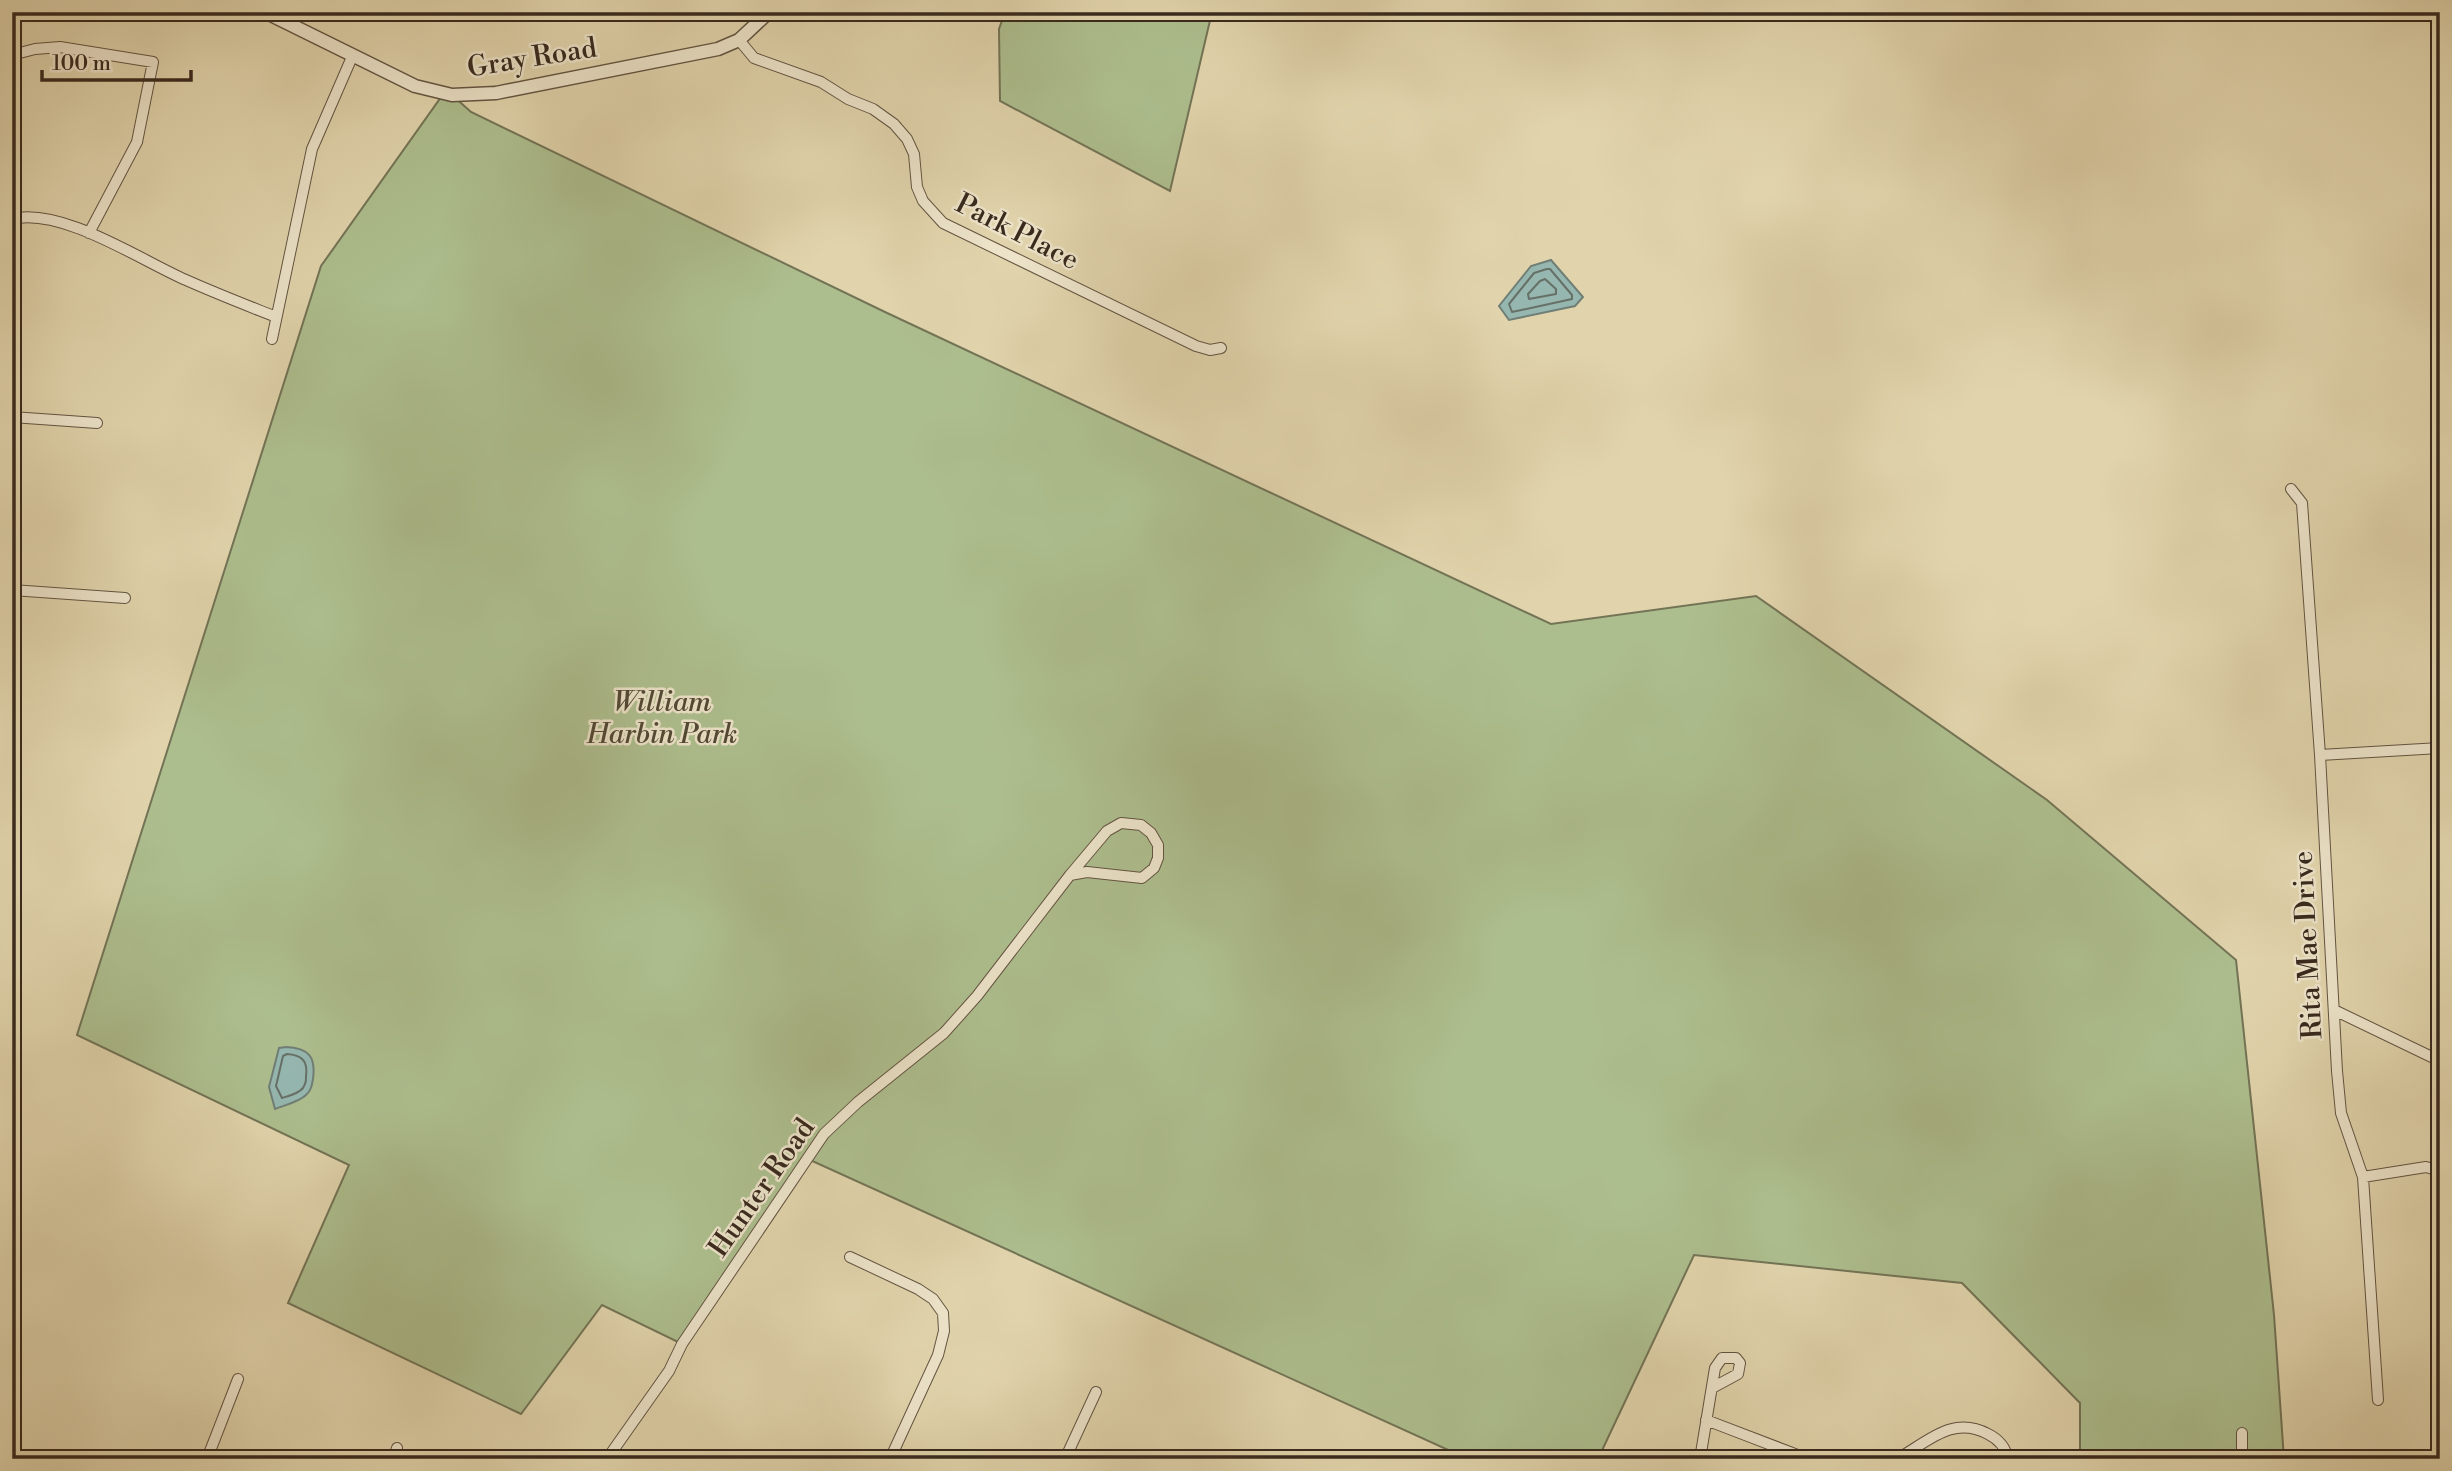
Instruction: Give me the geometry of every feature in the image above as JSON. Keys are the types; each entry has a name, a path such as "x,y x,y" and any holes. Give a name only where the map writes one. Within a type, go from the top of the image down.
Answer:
{"street":[{"name":"Gray Road","path":"265,12 415,86 452,95 496,93 718,49 739,40 769,12"},
{"path":"2435,12 2440,69"},
{"name":"Park Place","path":"739,40 754,58 821,82 848,99 873,109 894,124 907,139 914,154 917,187 923,201 943,223 1196,346 1210,350 1222,348"},
{"path":"12,55 35,49 60,47 153,62 137,142 89,233"},
{"path":"272,339 312,149 352,57"},
{"path":"12,219 25,216 47,218 89,233 186,280 276,317"},
{"path":"12,417 97,423"},
{"name":"Rita Mae Drive","path":"2291,489 2302,503 2341,1113 2363,1177 2378,1400"},
{"path":"12,590 125,598"},
{"path":"2319,755 2440,748"},
{"name":"Hunter Road","path":"607,1459 669,1371 682,1344 824,1134 858,1102 944,1033 977,996 1070,875 1107,831 1121,822 1141,825 1151,833 1158,845 1158,858 1154,868 1142,878 1087,872 1070,875"},
{"path":"2334,1010 2440,1062"},
{"path":"2363,1177 2426,1167 2440,1171"},
{"path":"850,1257 918,1289 933,1299 943,1313 944,1331 938,1355 890,1459"},
{"path":"206,1459 238,1379"},
{"path":"1700,1459 1712,1388"},
{"path":"1065,1459 1096,1392"},
{"path":"1706,1420 1808,1459"},
{"path":"1897,1459 1947,1427 1976,1427 1995,1437 2007,1452 2007,1459"},
{"path":"2242,1433 2242,1459"},
{"path":"393,1459 397,1448"}],"green space":[{"path":"1005,12 1212,12 1170,191 1000,101 999,29"},
{"name":"William Harbin Park","path":"444,93 452,95 471,112 885,312 1551,624 1756,596 2047,800 2236,960 2274,1315 2284,1459 2080,1459 2080,1403 1962,1283 1694,1255 1598,1459 1468,1459 808,1159 682,1344 602,1305 521,1414 288,1303 349,1165 77,1035 321,266"}],"water":[{"path":"1551,260 1583,297 1575,306 1509,320 1499,306 1531,266"},
{"path":"279,1048 300,1049 309,1055 314,1071 313,1081 309,1092 303,1097 275,1109 269,1087"}]}
